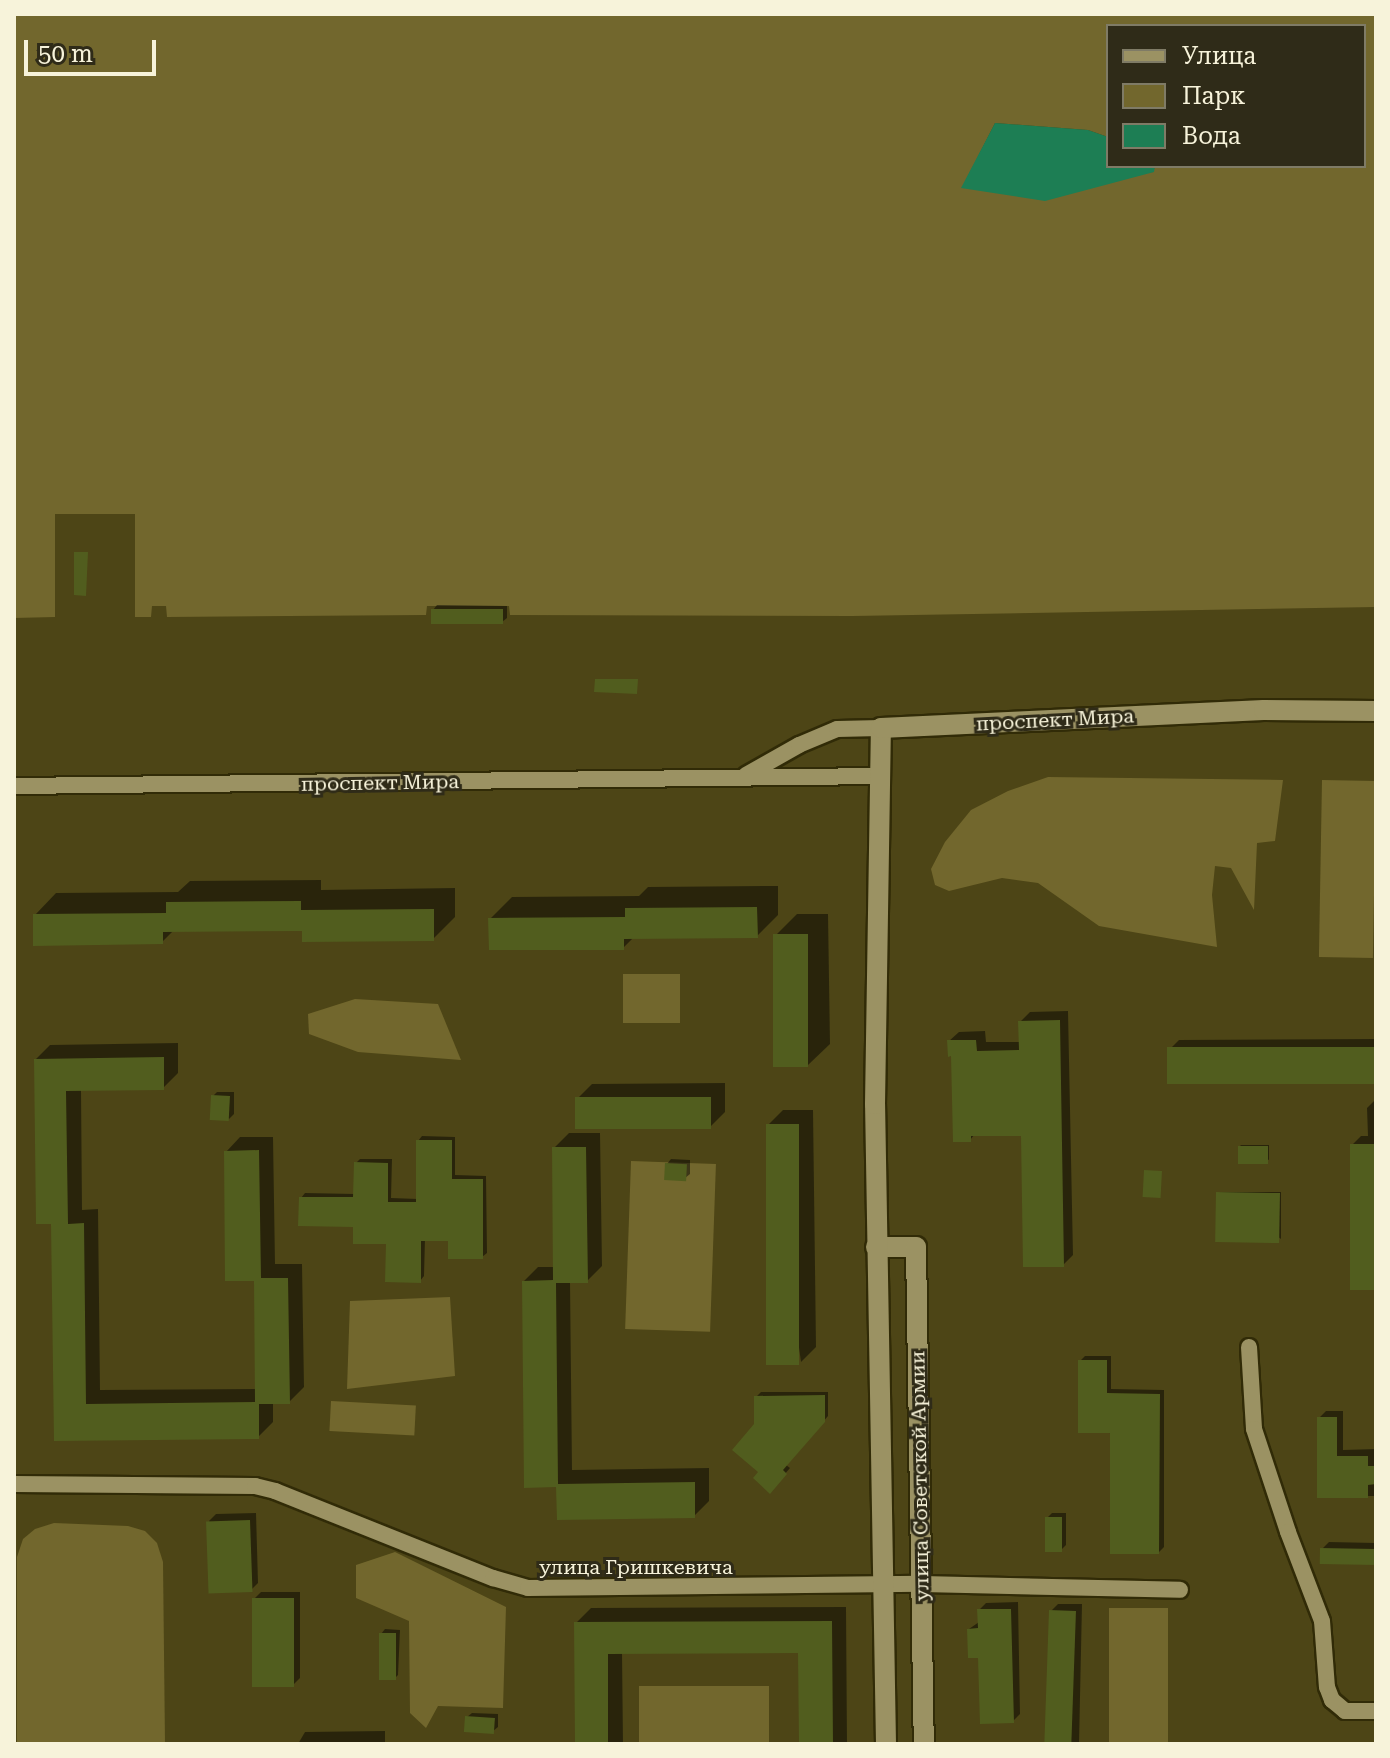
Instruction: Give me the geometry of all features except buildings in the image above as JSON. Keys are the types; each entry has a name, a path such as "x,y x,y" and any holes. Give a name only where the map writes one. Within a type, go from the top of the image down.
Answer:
{"street":[{"name":"проспект Мира","path":"745,776 799,745 837,729 1264,710 1376,711"},
{"name":"улица Советской Армии","path":"881,728 876,1247 886,1744"},
{"name":"проспект Мира","path":"14,786 880,776"},
{"name":"улица Советской Армии","path":"876,1247 916,1247 924,1744"},
{"path":"1249,1347 1254,1429 1322,1621 1327,1687 1332,1700 1345,1711 1376,1711"},
{"name":"улица Гришкевича","path":"14,1484 255,1486 275,1491 493,1578 528,1588 922,1584 1180,1590"}],"green space":[{"path":"14,14 1376,14 1376,607 852,616 510,615 509,606 427,606 426,615 167,617 166,606 152,606 151,617 135,617 135,514 55,514 55,617 14,618"},
{"path":"1048,777 1283,780 1275,841 1257,843 1254,910 1231,868 1215,866 1212,895 1217,947 1099,926 1038,883 1002,878 949,891 935,885 931,869 945,842 971,810 1008,791"},
{"path":"1322,780 1376,781 1373,958 1319,957"},
{"path":"623,974 680,974 680,1023 623,1023"},
{"path":"355,999 438,1004 461,1060 358,1052 309,1034 308,1014"},
{"path":"631,1161 716,1164 710,1332 625,1329"},
{"path":"450,1297 455,1376 347,1389 350,1301"},
{"path":"331,1401 416,1405 414,1435 329,1431"},
{"path":"54,1523 128,1526 145,1531 157,1543 163,1562 165,1744 17,1744 17,1557 23,1539 35,1529"},
{"path":"395,1552 506,1607 503,1708 438,1706 426,1728 410,1713 409,1621 356,1598 356,1565"},
{"path":"1109,1608 1168,1608 1168,1744 1109,1744"},
{"path":"639,1686 769,1686 769,1744 639,1744"}],"water":[{"path":"995,123 1088,130 1106,136 1106,168 1155,168 1154,172 1045,201 961,188"}]}
